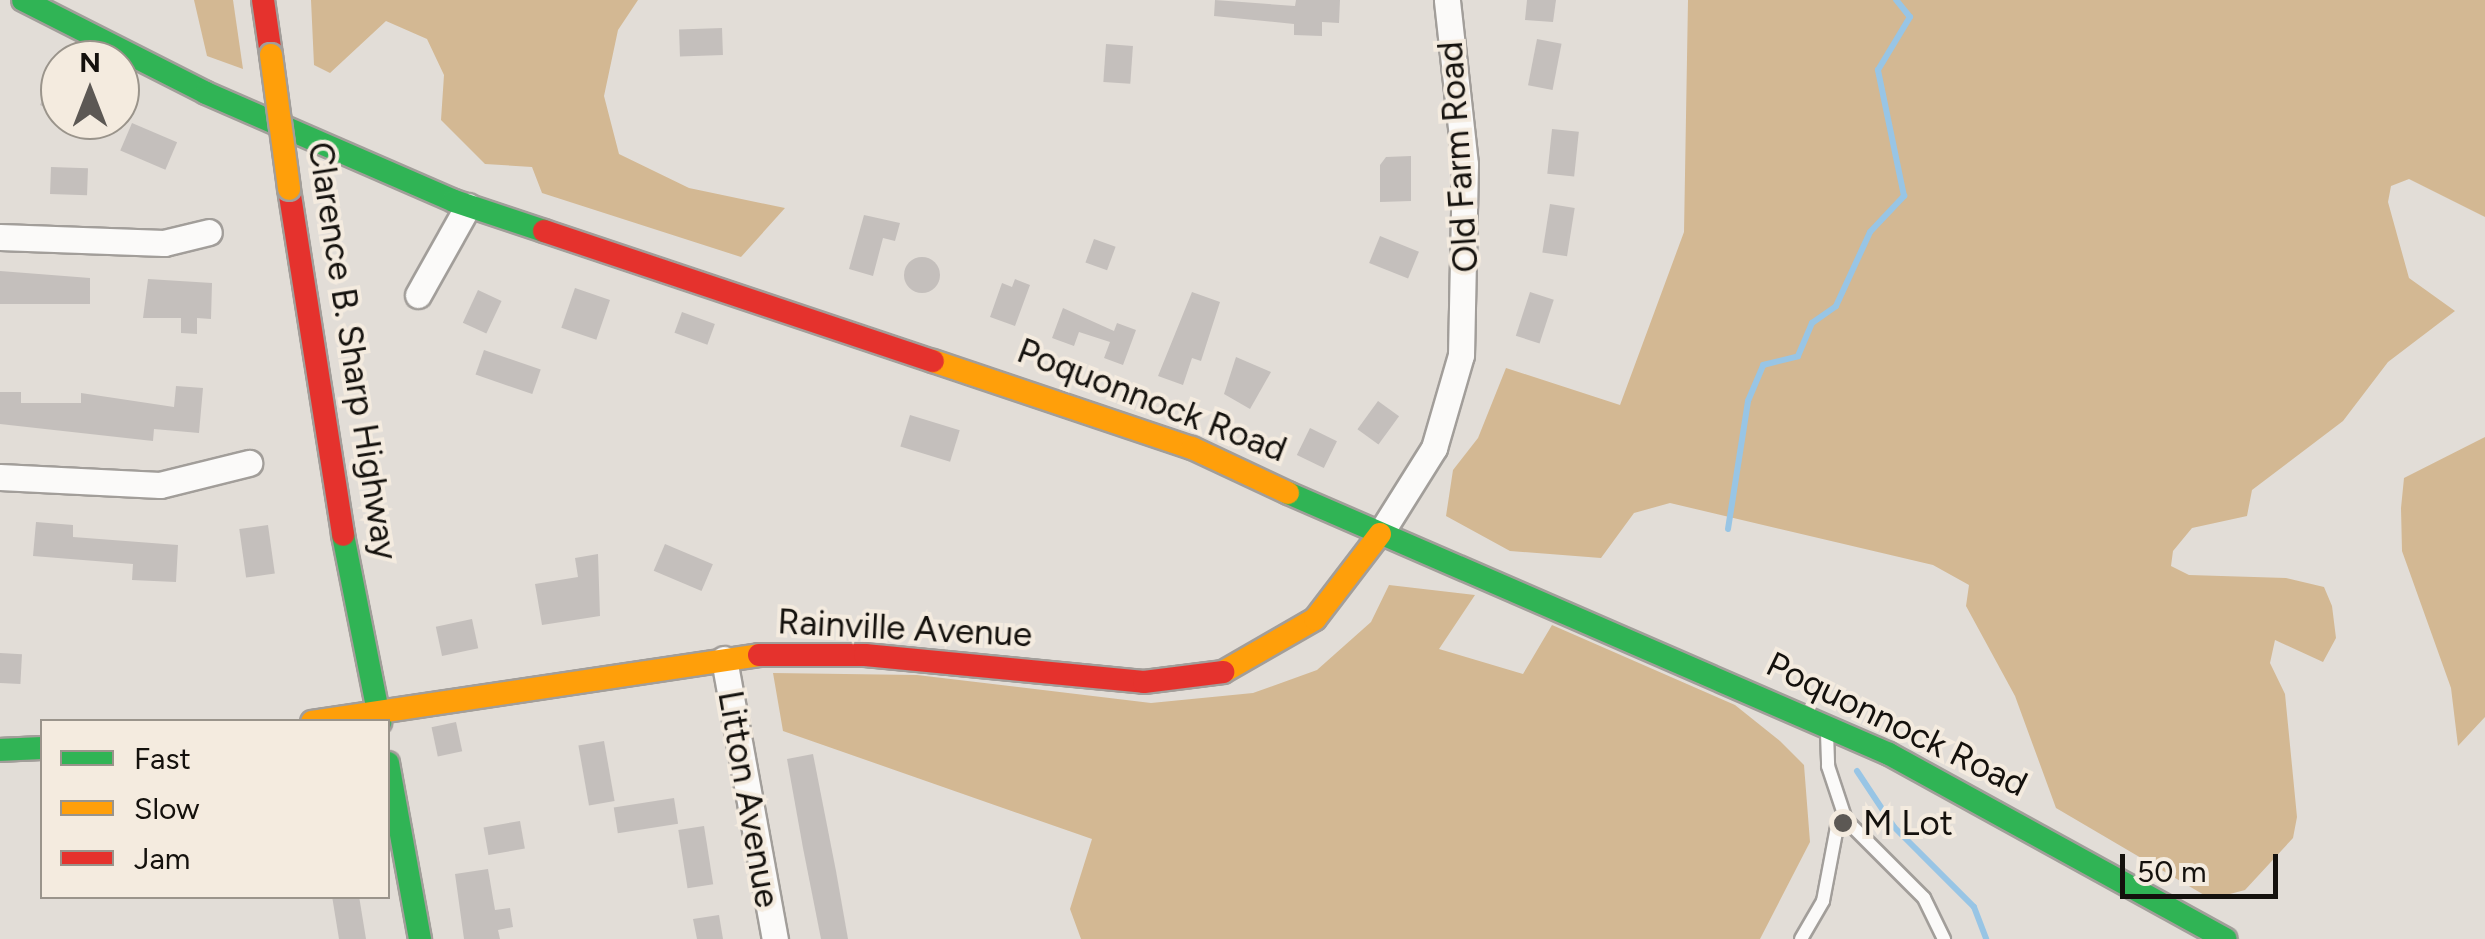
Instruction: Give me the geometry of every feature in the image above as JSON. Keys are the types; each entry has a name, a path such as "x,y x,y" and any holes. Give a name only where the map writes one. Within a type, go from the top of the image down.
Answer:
{"main road":[{"name":"Poquonnock Road","path":"24,0 206,93 468,206 1084,407 1828,725 2225,939"},
{"name":"Clarence B. Sharp Highway","path":"263,0 324,441 379,717"},
{"name":"Rainville Avenue","path":"352,719 724,659 866,655 1144,682 1200,679 1241,667 1315,620 1380,534"},
{"path":"0,750 40,748"},
{"path":"390,774 420,939"}],"street":[{"name":"Old Farm Road","path":"1380,534 1434,448 1461,355 1465,164 1446,0"},
{"path":"418,295 468,206"},
{"path":"0,237 164,242 209,232"},
{"path":"0,477 164,484 250,463"},
{"name":"Litton Avenue","path":"724,659 775,939"}],"lane":[{"path":"1828,725 1828,766 1846,820 1924,898 1944,939"},
{"path":"1801,939 1823,901 1837,826 1846,820"}],"shaded area":[{"path":"194,0 233,0 243,69 207,56"},
{"path":"311,0 638,0 618,30 604,96 619,154 689,188 785,208 741,257 542,193 532,167 485,164 441,120 444,75 427,39 386,21 330,73 314,65"},
{"path":"1688,0 2485,0 2485,217 2409,179 2391,186 2388,202 2409,278 2455,311 2388,362 2343,421 2252,490 2247,516 2192,528 2173,551 2171,566 2189,575 2286,578 2324,587 2332,606 2336,638 2323,662 2275,640 2270,663 2285,694 2297,817 2293,838 2245,890 2211,899 2056,808 2015,696 1966,606 1969,585 1933,565 1670,503 1634,513 1601,558 1510,551 1446,516 1453,470 1478,438 1506,368 1620,405 1684,232"},
{"path":"2485,437 2485,717 2458,746 2451,688 2402,551 2401,508 2404,478"},
{"path":"1389,585 1475,595 1439,649 1523,674 1552,625 1735,705 1780,741 1804,765 1810,842 1760,939 1081,939 1070,909 1092,839 783,731 773,673 917,675 1151,703 1253,693 1317,670 1371,622"}],"building":[{"path":"1215,0 1295,6 1296,0 1340,0 1339,23 1322,22 1322,36 1294,35 1294,24 1214,16"},
{"path":"1527,0 1556,0 1553,22 1525,20"},
{"path":"722,28 723,55 680,56 679,30"},
{"path":"1537,39 1562,44 1553,90 1528,85"},
{"path":"1106,44 1133,46 1130,84 1103,82"},
{"path":"140,126 177,142 165,170 120,151 125,140 140,140"},
{"path":"1552,129 1579,132 1574,177 1547,174"},
{"path":"1411,156 1411,201 1380,202 1380,165 1386,157"},
{"path":"51,167 88,168 87,195 50,194"},
{"path":"1550,204 1575,208 1567,256 1542,252"},
{"path":"864,215 900,223 895,241 883,238 873,276 849,269"},
{"path":"1380,236 1419,252 1408,279 1369,263"},
{"path":"1094,239 1116,247 1107,270 1085,262"},
{"path":"922,257 935,262 940,275 935,288 922,293 909,288 904,275 909,262"},
{"path":"0,271 90,278 90,304 0,304"},
{"path":"148,279 212,283 211,319 197,318 197,334 181,333 181,318 143,318"},
{"path":"1015,279 1030,285 1015,326 990,317 1002,283 1012,287"},
{"path":"575,288 610,300 596,340 561,328"},
{"path":"478,290 502,301 486,334 463,323"},
{"path":"1192,292 1220,302 1201,361 1192,358 1183,385 1158,376"},
{"path":"1530,292 1554,300 1540,343 1516,336"},
{"path":"1063,308 1114,331 1117,323 1136,330 1123,365 1104,358 1110,342 1079,332 1074,346 1052,338"},
{"path":"682,312 715,324 707,345 674,333"},
{"path":"484,350 541,370 532,394 476,375"},
{"path":"1236,357 1271,372 1250,409 1224,394"},
{"path":"176,386 203,388 199,433 154,429 153,441 0,424 0,392 21,392 21,403 81,403 81,393 174,407"},
{"path":"1378,401 1399,416 1378,445 1357,429"},
{"path":"910,415 960,430 950,462 900,447"},
{"path":"1310,428 1337,441 1324,468 1297,455"},
{"path":"36,522 73,525 73,537 178,545 176,582 132,580 133,564 33,556"},
{"path":"268,525 275,574 246,578 239,529"},
{"path":"665,544 713,564 702,591 654,571"},
{"path":"598,554 600,616 542,625 535,584 578,577 575,558"},
{"path":"472,619 478,648 442,656 436,627"},
{"path":"0,653 22,654 20,684 0,683"},
{"path":"456,722 462,751 438,757 432,727"},
{"path":"604,741 615,801 589,806 578,746"},
{"path":"813,754 848,939 821,939 803,848 787,759"},
{"path":"674,798 678,824 618,833 614,808"},
{"path":"520,821 525,849 488,855 484,827"},
{"path":"704,826 713,884 688,888 678,830"},
{"path":"488,869 495,910 510,908 513,927 498,930 500,939 464,939 455,874"},
{"path":"332,899 359,899 366,939 339,939"},
{"path":"719,915 723,939 697,939 693,919"}],"waterway":[{"path":"1728,529 1748,401 1763,365 1798,356 1812,323 1836,306 1870,232 1904,196 1878,70 1910,17 1896,0"},
{"path":"1857,771 1894,827 1974,907 1986,939"}],"traffic: fast":[{"path":"23,0 206,93 454,201 544,231"},
{"path":"1288,493 1889,754 2225,939"},
{"path":"343,535 379,719"},
{"path":"0,750 40,748"},
{"path":"390,774 420,939"}],"traffic: slow":[{"path":"271,55 289,189"},
{"path":"933,361 1192,448 1288,493"},
{"path":"1223,672 1315,619 1380,534"},
{"path":"332,719 759,655"}],"traffic: jam":[{"path":"263,0 271,55"},
{"path":"289,189 343,535"},
{"path":"544,231 933,361"},
{"path":"759,655 865,655 1144,682 1223,672"}],"place":[{"name":"M Lot","path":"1843,823"}]}
